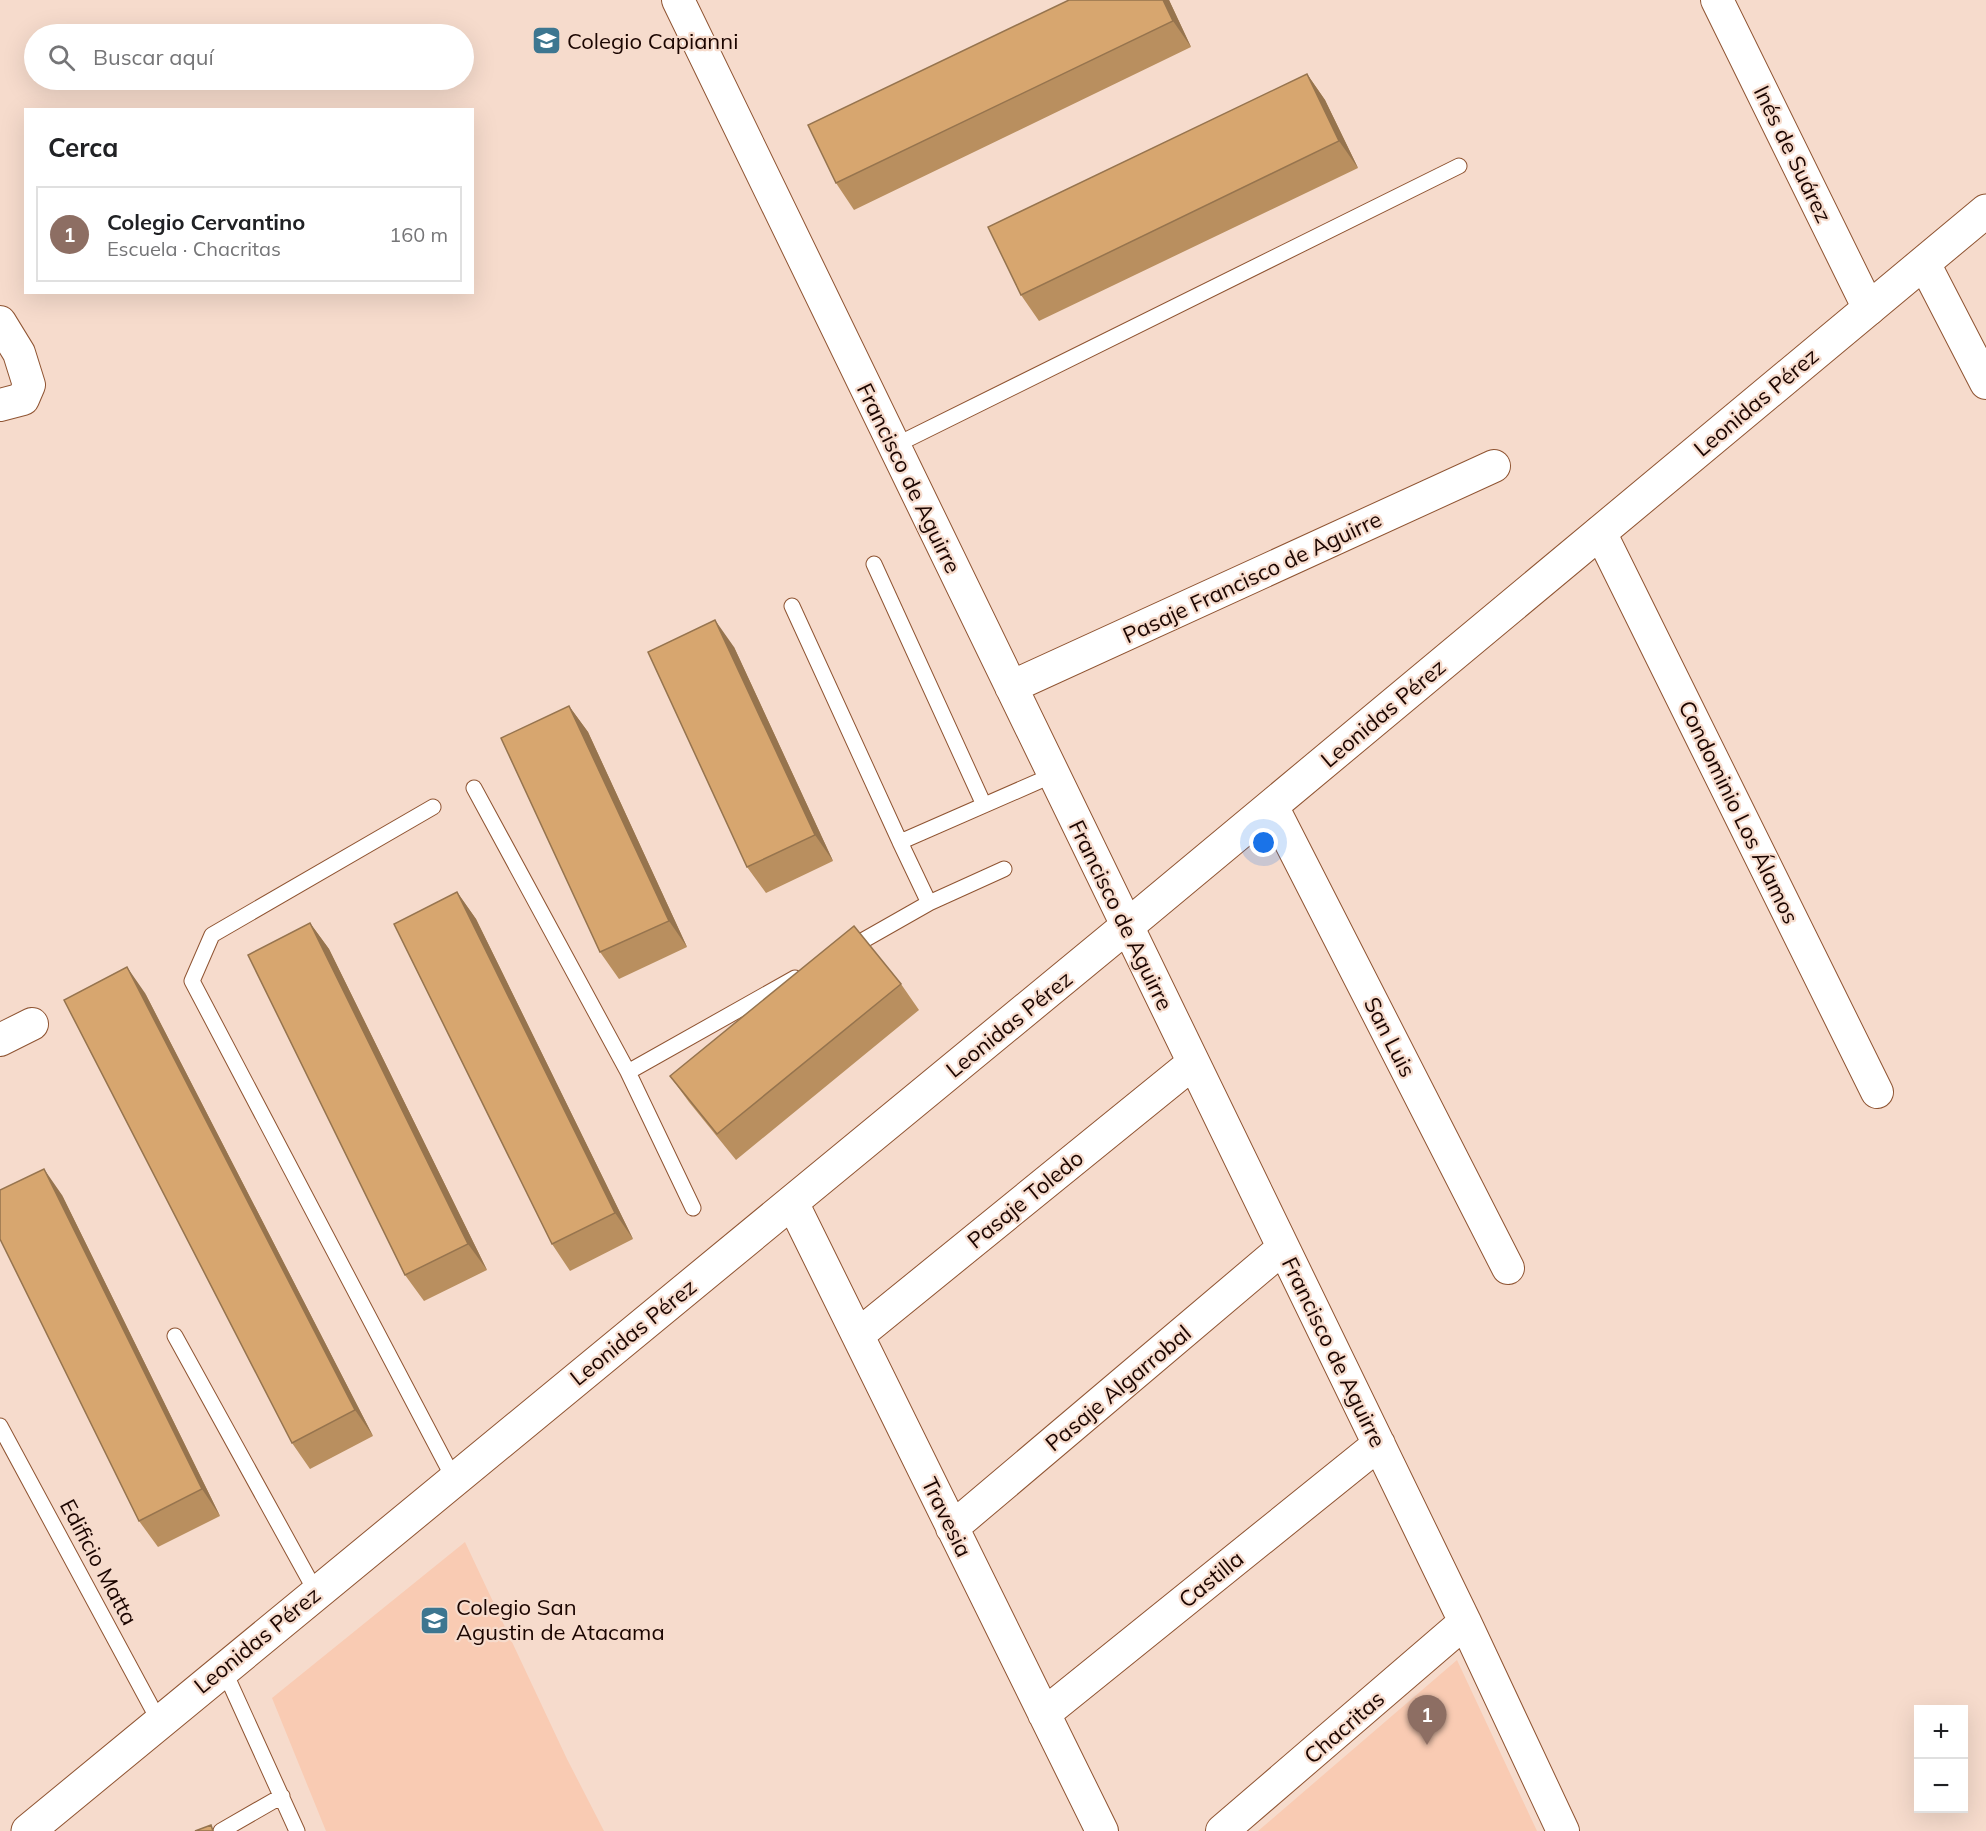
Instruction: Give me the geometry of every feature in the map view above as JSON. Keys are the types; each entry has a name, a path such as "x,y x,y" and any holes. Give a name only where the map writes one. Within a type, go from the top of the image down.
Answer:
{"street":[{"name":"Francisco de Aguirre","path":"678,0 1126,927 1379,1444 1563,1831"},
{"name":"Inés de Suárez","path":"1717,0 1869,309"},
{"name":"Leonidas Pérez","path":"28,1831 223,1668 1126,927 1986,211"},
{"path":"1924,263 1986,383"},
{"path":"0,322 19,353 29,385 23,399 0,405"},
{"name":"Pasaje Francisco de Aguirre","path":"1011,687 1494,466"},
{"name":"Condominio Los Álamos","path":"1600,532 1877,1092"},
{"name":"San Luis","path":"1272,806 1508,1268"},
{"path":"0,1040 32,1024"},
{"name":"Pasaje Toledo","path":"858,1335 1193,1064"},
{"name":"Travesia","path":"792,1202 1102,1831"},
{"name":"Pasaje Algarrobal","path":"952,1528 1283,1248"},
{"name":"Castilla","path":"1044,1714 1379,1444"},
{"name":"Chacritas","path":"1222,1831 1465,1622"}],"lane":[{"path":"894,446 1459,166"},
{"path":"874,564 984,805"},
{"path":"792,606 929,903"},
{"path":"900,842 1053,775"},
{"path":"474,788 628,1071 693,1208"},
{"path":"434,807 212,935 192,981 454,1479"},
{"path":"836,956 929,903 1004,869"},
{"path":"628,1071 804,973"},
{"path":"175,1335 316,1592"},
{"name":"Edificio Matta","path":"0,1426 159,1721"},
{"path":"223,1668 297,1831"},
{"path":"221,1831 282,1796"}],"shaded area":[{"name":"Colegio San Agustin de Atacama","path":"465,1542 567,1759 604,1831 326,1831 272,1698"},
{"path":"1457,1660 1537,1831 1258,1831"}],"building":[{"path":"1069,0 1163,0 1173,21 836,183 808,125"},
{"path":"1307,74 1339,141 1021,295 988,227"},
{"path":"715,620 815,835 747,867 648,652"},
{"path":"569,706 669,921 600,952 501,738"},
{"path":"457,892 615,1213 552,1244 394,924"},
{"path":"310,923 468,1244 405,1275 248,955"},
{"path":"854,926 901,984 717,1134 670,1076"},
{"path":"127,967 355,1410 292,1443 64,1000"},
{"path":"44,1169 202,1489 139,1521 0,1239 0,1190"},
{"path":"211,1825 213,1831 195,1831"}],"place":[{"name":"Colegio Capianni","path":"546,41"},
{"name":"Colegio San Agustin de Atacama","path":"435,1620"},
{"name":"Colegio Cervantino","path":"1427,1745"}]}
